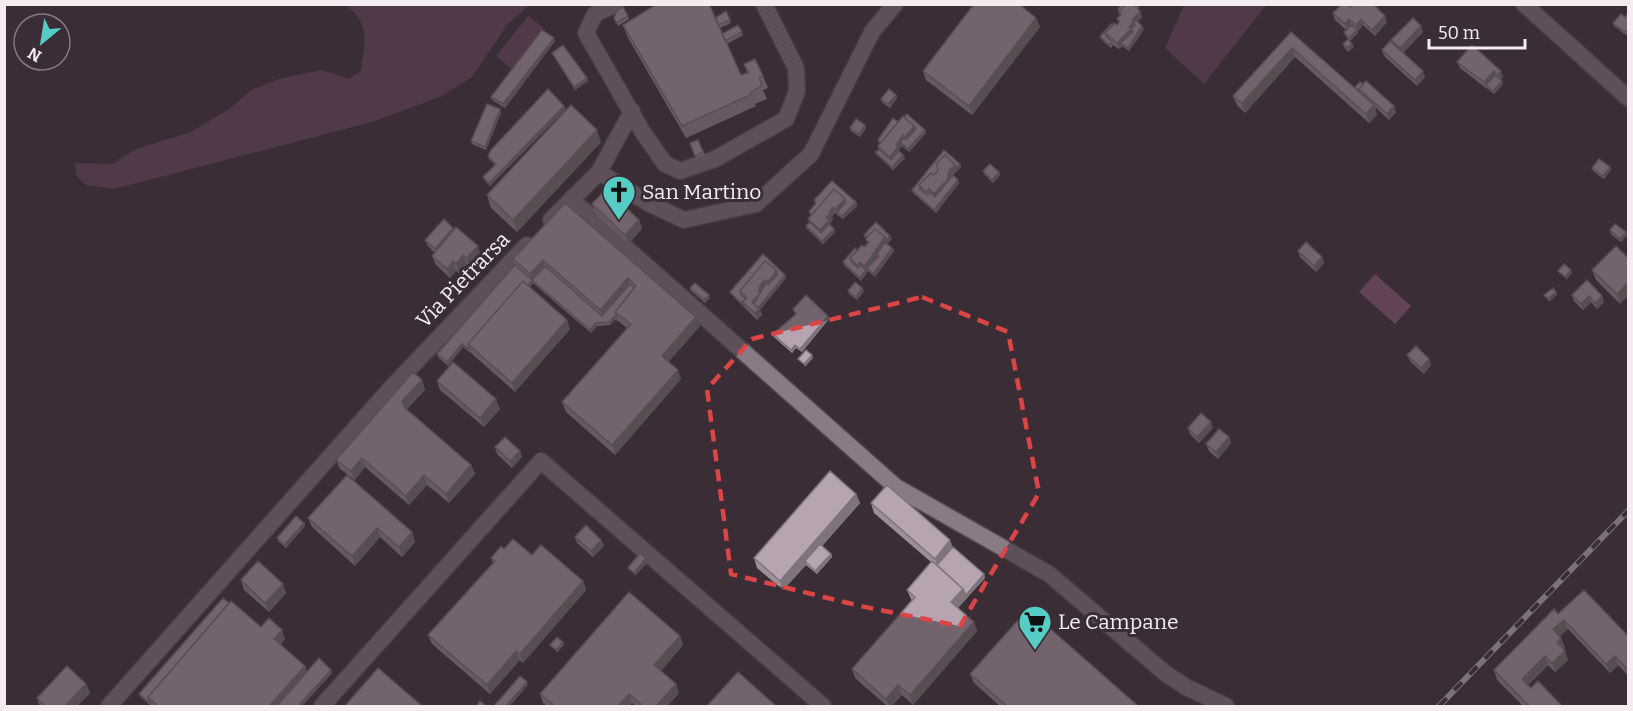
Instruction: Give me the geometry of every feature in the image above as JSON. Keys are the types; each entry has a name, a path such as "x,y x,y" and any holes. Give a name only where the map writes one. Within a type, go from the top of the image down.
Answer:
{"street":[{"path":"616,4 595,14 586,33 665,164 680,171 714,159 786,119 797,91 796,68 764,4"},
{"path":"599,172 648,202 684,220 756,204 811,154 872,32 895,4"},
{"path":"1524,4 1629,98"},
{"name":"Via Pietrarsa","path":"109,706 390,389 599,172 632,111"},
{"path":"571,199 896,487 1049,574 1165,673 1186,687 1226,706"},
{"path":"322,706 541,461 822,706"}],"highlighted area":[{"path":"922,297 1008,332 1039,493 960,626 860,606 731,574 707,389 752,339"}],"shaded area":[{"path":"1184,4 1266,5 1204,84 1165,48"},
{"path":"346,5 529,5 508,24 471,78 440,97 372,122 114,189 86,185 76,175 75,163 112,164 136,149 191,132 229,109 251,90 279,79 322,70 349,79 361,71 364,35 360,20"},
{"path":"528,16 544,28 512,69 496,56"},
{"path":"1375,274 1411,306 1395,324 1359,292"}],"building":[{"path":"657,4 709,4 741,75 749,72 744,64 755,59 763,76 759,78 762,86 751,92 752,94 682,126 623,25"},
{"path":"974,4 1019,4 1036,18 969,106 923,71"},
{"path":"1122,4 1126,4 1120,11 1118,9"},
{"path":"1126,4 1133,4 1140,11 1132,20 1134,22 1129,27 1131,29 1117,43 1105,33 1114,23 1117,25 1120,21 1117,19 1121,14 1119,12"},
{"path":"1342,4 1348,4 1350,7 1353,4 1373,4 1385,16 1372,30 1361,19 1356,25 1349,19 1345,24 1333,13"},
{"path":"623,7 628,16 616,23 614,18 617,11"},
{"path":"726,11 730,20 718,25 715,18"},
{"path":"1629,13 1629,28 1625,32 1613,23 1621,14 1625,17"},
{"path":"1413,18 1421,26 1400,48 1391,40"},
{"path":"1136,20 1142,26 1128,48 1121,43 1133,32 1131,29"},
{"path":"1111,24 1113,25 1105,33 1112,42 1110,45 1100,37"},
{"path":"738,25 742,32 725,41 722,34"},
{"path":"1352,25 1357,30 1349,38 1344,32"},
{"path":"542,30 554,38 503,104 491,97"},
{"path":"1291,32 1374,105 1366,114 1292,48 1242,103 1233,96"},
{"path":"1348,39 1352,44 1347,48 1343,44"},
{"path":"1390,41 1423,71 1415,80 1382,50"},
{"path":"563,45 587,78 574,87 552,53"},
{"path":"1472,45 1501,71 1498,75 1494,71 1484,82 1457,62"},
{"path":"1495,75 1502,81 1493,91 1486,85"},
{"path":"1366,81 1394,106 1387,114 1359,89"},
{"path":"1360,82 1363,84 1359,89 1360,92 1355,87"},
{"path":"548,89 564,106 489,183 483,177 496,164 488,156 491,150"},
{"path":"889,89 896,95 888,104 881,99"},
{"path":"487,104 500,109 485,147 471,141"},
{"path":"571,105 597,130 513,220 487,195"},
{"path":"907,114 925,130 908,149 900,142 904,138 906,140 916,129 904,117"},
{"path":"903,116 914,126 905,137 903,135 896,145 898,147 890,157 878,146"},
{"path":"893,118 898,122 881,143 878,140"},
{"path":"856,119 865,125 859,134 850,128"},
{"path":"698,140 703,152 695,156 690,143"},
{"path":"879,150 891,160 899,151 903,155 892,167 875,152"},
{"path":"944,150 960,164 956,168 945,155 937,163 938,170 934,175 931,173 919,185 927,195 930,192 935,197 953,175 958,180 934,210 912,190"},
{"path":"945,155 955,165 949,171 947,180 934,194 929,189 926,192 919,185 931,173 934,175 938,170 937,163"},
{"path":"1599,159 1610,167 1603,176 1592,168"},
{"path":"990,164 999,172 992,180 983,171"},
{"path":"832,181 856,202 842,216 837,212 846,202 834,189 812,215 809,212 816,203 814,200"},
{"name":"San Martino","path":"606,189 639,220 625,235 592,204"},
{"path":"834,189 845,199 835,209 833,207 826,218 829,220 820,230 808,219"},
{"path":"565,203 696,317 662,356 678,370 612,445 562,402 631,324 615,312 636,286 628,278 600,310 543,260 530,274 513,259"},
{"path":"444,219 453,228 435,249 425,240"},
{"path":"810,222 821,233 829,224 834,229 822,241 806,226"},
{"path":"876,222 890,236 886,241 885,237 875,229 867,237 864,235"},
{"path":"1615,224 1626,232 1620,239 1610,230"},
{"path":"456,227 478,246 467,258 463,255 456,264 453,261 447,269 432,256"},
{"path":"875,229 885,237 864,267 860,262 857,265 850,258 862,245 864,247 869,242 866,240"},
{"path":"885,242 892,248 873,274 867,268 879,256 877,254"},
{"path":"1306,242 1322,257 1314,266 1298,251"},
{"path":"1616,246 1629,259 1629,282 1617,294 1592,270"},
{"path":"855,248 857,250 850,258 851,261 858,268 861,265 866,270 860,278 843,262"},
{"path":"763,254 785,275 758,308 754,304 766,283 768,285 778,274 765,261 740,291 746,299 742,302 744,306 730,292"},
{"path":"765,261 777,271 767,282 765,280 761,284 758,291 760,293 752,302 759,309 755,313 742,302 747,298 740,291"},
{"path":"1564,264 1571,270 1565,277 1558,271"},
{"path":"515,265 532,280 528,285 523,281 468,344 470,350 462,344 447,362 437,354"},
{"path":"545,266 602,316 630,284 634,288 615,312 617,318 614,317 609,322 596,323 590,330 532,280"},
{"path":"1587,280 1602,296 1595,303 1589,296 1581,304 1572,295"},
{"path":"523,281 567,320 512,383 468,344"},
{"path":"855,282 862,288 856,297 848,291"},
{"path":"695,283 709,295 704,300 690,288"},
{"path":"1553,288 1556,292 1548,299 1544,295"},
{"path":"806,295 828,316 800,349 795,345 791,350 773,334 796,314 793,309"},
{"path":"1416,346 1429,359 1421,368 1407,355"},
{"path":"806,350 812,355 804,364 798,359"},
{"path":"453,362 496,399 480,418 437,381"},
{"path":"413,372 422,380 402,401 405,408 471,465 446,494 424,475 406,496 362,458 351,471 336,460"},
{"path":"1201,413 1211,422 1197,437 1188,428"},
{"path":"1219,429 1229,437 1216,452 1206,444"},
{"path":"505,437 520,451 510,461 495,447"},
{"path":"830,471 856,494 780,581 754,558"},
{"path":"347,475 412,532 399,547 377,528 352,556 308,518"},
{"path":"887,485 950,540 935,559 871,503"},
{"path":"296,516 304,523 284,545 277,538"},
{"path":"586,525 601,540 591,551 575,537"},
{"path":"513,539 532,555 541,545 583,581 520,654 516,651 487,685 428,635 495,561 491,558 501,546 504,549"},
{"path":"820,544 831,554 815,571 805,561"},
{"path":"953,547 984,574 966,595 963,589 937,565"},
{"path":"640,553 646,558 634,573 628,568"},
{"path":"258,561 283,584 265,603 241,580"},
{"path":"932,561 963,589 951,602 974,622 910,695 898,685 886,699 852,669 915,597 907,590"},
{"path":"1584,590 1629,637 1629,671 1615,656 1606,664 1564,620 1553,629 1561,638 1557,642 1565,651 1552,663 1545,656 1522,679 1531,688 1538,681 1562,706 1529,706 1494,670 1554,609 1558,614"},
{"path":"629,592 680,636 654,665 676,684 656,706 643,706 629,694 618,706 555,706 540,694"},
{"path":"223,598 229,603 148,697 150,703 139,694"},
{"path":"231,601 261,627 269,618 282,630 274,639 305,666 269,706 158,706 148,697"},
{"name":"Le Campane","path":"1028,609 1138,706 1007,706 970,674"},
{"path":"557,637 563,642 556,650 550,645"},
{"path":"319,658 331,670 298,706 277,706"},
{"path":"67,666 86,684 65,706 45,706 37,698"},
{"path":"378,668 422,706 345,706"},
{"path":"738,672 776,706 707,706"},
{"path":"520,676 527,682 506,706 494,706"},
{"path":"480,701 486,706 476,706"}],"railway":[{"path":"1439,706 1628,511"}],"place":[{"name":"San Martino","path":"619,221"},
{"name":"Le Campane","path":"1035,651"}]}
